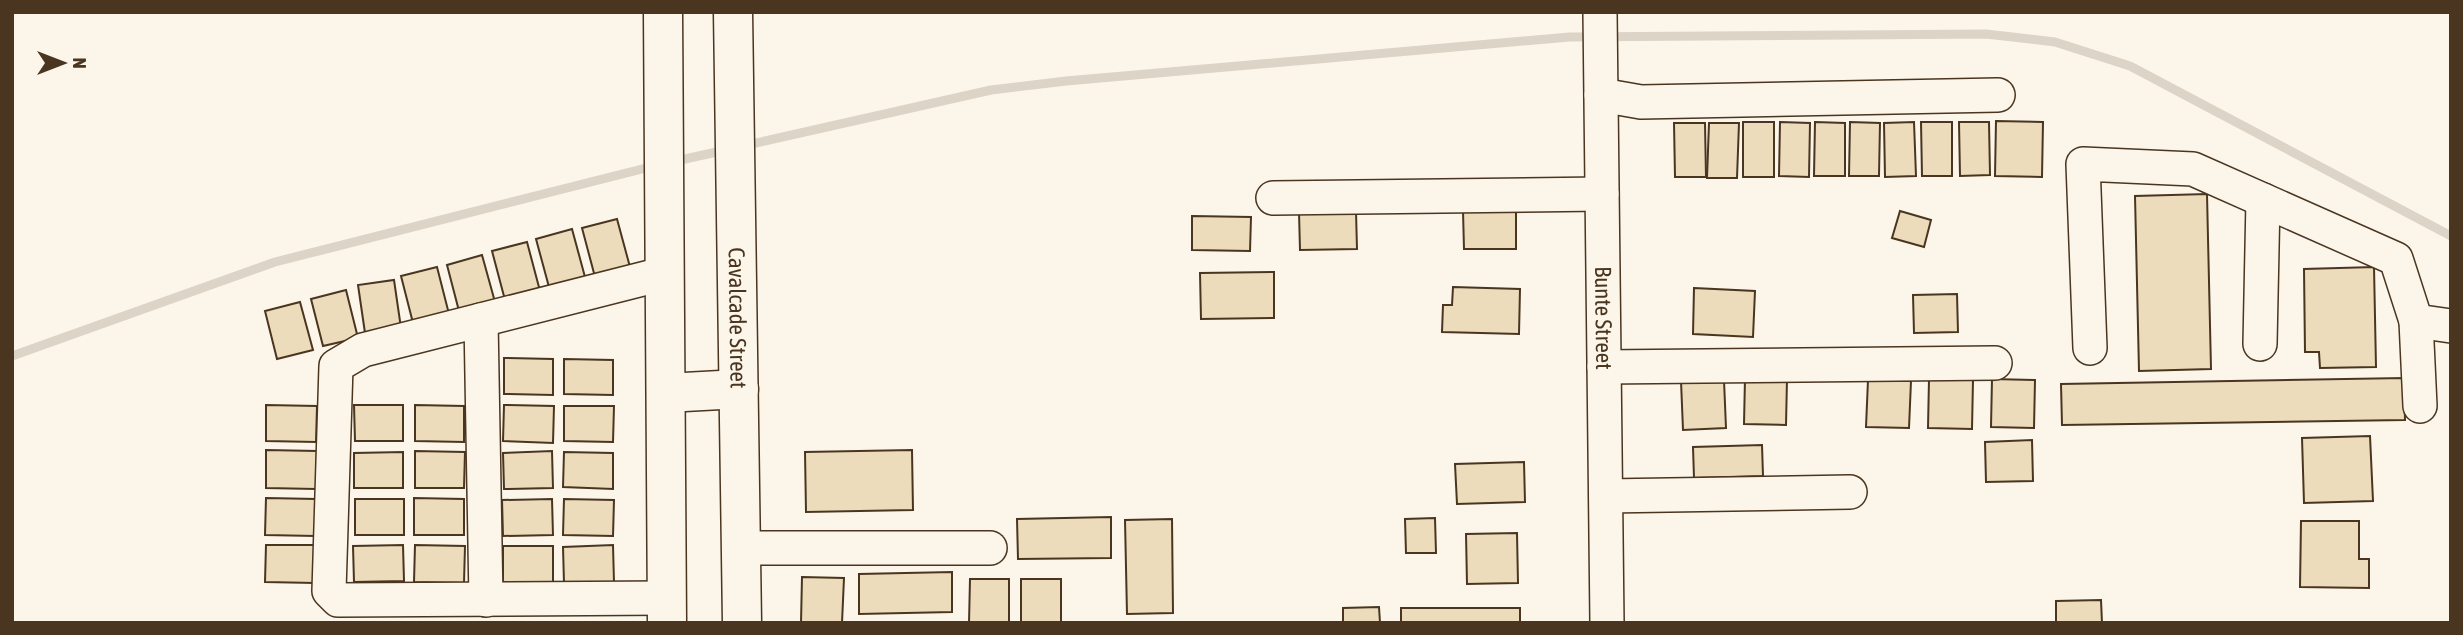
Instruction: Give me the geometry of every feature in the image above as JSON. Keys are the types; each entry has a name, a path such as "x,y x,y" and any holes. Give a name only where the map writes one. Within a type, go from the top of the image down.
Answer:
{"main road":[{"path":"663,12 667,611"},
{"name":"Cavalcade Street","path":"733,12 741,623"},
{"path":"666,393 739,389"}],"street":[{"name":"Bunte Street","path":"1600,12 1607,623"},
{"path":"1601,81 1641,103 1998,96"},
{"path":"2090,348 2083,164 2193,169 2396,259 2416,321 2420,405"},
{"path":"1273,198 1602,194"},
{"path":"2260,344 2263,200"},
{"path":"666,273 363,350 336,366 329,591 338,600 486,600 667,611"},
{"path":"481,320 486,600"},
{"path":"2416,321 2451,326"},
{"path":"1604,368 1995,363"},
{"path":"1606,496 1850,492"},
{"path":"741,548 990,548"}],"building":[{"path":"1996,121 2043,122 2042,177 1995,176"},
{"path":"1743,122 1774,122 1774,177 1743,177"},
{"path":"1780,122 1810,123 1809,177 1779,176"},
{"path":"1815,122 1845,123 1845,176 1814,176"},
{"path":"1850,122 1880,123 1879,176 1849,176"},
{"path":"1914,122 1916,176 1885,177 1884,123"},
{"path":"1921,122 1952,122 1952,176 1922,176"},
{"path":"1959,122 1989,122 1990,175 1960,176"},
{"path":"1674,123 1705,123 1706,177 1675,177"},
{"path":"1709,123 1739,123 1737,178 1707,178"},
{"path":"2207,194 2211,369 2139,371 2135,196"},
{"path":"1356,211 1357,249 1300,250 1299,212"},
{"path":"1463,211 1516,211 1516,249 1464,249"},
{"path":"1900,211 1931,220 1924,247 1892,238"},
{"path":"1192,216 1251,217 1250,251 1192,250"},
{"path":"617,219 630,267 595,277 582,228"},
{"path":"572,229 585,277 549,287 536,239"},
{"path":"527,242 540,291 505,300 492,251"},
{"path":"482,255 495,302 459,311 447,265"},
{"path":"437,267 449,314 413,323 401,276"},
{"path":"2374,267 2376,367 2320,368 2319,352 2305,352 2304,269"},
{"path":"1274,272 1274,318 1201,319 1200,273"},
{"path":"394,280 401,328 365,333 358,285"},
{"path":"1453,287 1520,289 1519,334 1442,332 1443,305 1452,305"},
{"path":"1694,288 1755,291 1753,337 1693,334"},
{"path":"346,290 358,338 323,346 311,299"},
{"path":"1957,294 1958,332 1914,333 1913,295"},
{"path":"300,302 313,350 277,359 265,311"},
{"path":"504,358 553,359 553,395 504,394"},
{"path":"564,359 613,360 613,395 564,394"},
{"path":"1745,378 1787,379 1786,425 1744,424"},
{"path":"2404,378 2405,420 2062,425 2061,384"},
{"path":"1929,379 1973,380 1972,429 1928,428"},
{"path":"1992,379 2035,380 2034,428 1991,427"},
{"path":"1724,380 1726,428 1683,430 1681,381"},
{"path":"1868,380 1911,381 1909,428 1866,427"},
{"path":"266,405 317,406 316,442 266,441"},
{"path":"354,405 403,405 403,441 355,441"},
{"path":"415,405 464,406 464,442 415,441"},
{"path":"504,405 554,406 553,443 503,441"},
{"path":"564,406 614,406 613,442 564,441"},
{"path":"2370,436 2373,501 2304,503 2302,438"},
{"path":"2032,440 2033,481 1986,482 1985,442"},
{"path":"1762,445 1763,476 1694,478 1693,447"},
{"path":"266,450 317,451 316,489 266,488"},
{"path":"912,450 913,510 806,512 805,452"},
{"path":"415,451 465,452 464,488 415,488"},
{"path":"552,451 553,488 504,489 503,453"},
{"path":"403,452 403,488 354,488 354,453"},
{"path":"564,452 613,453 613,489 563,487"},
{"path":"1524,462 1525,502 1457,504 1455,464"},
{"path":"266,498 316,499 315,536 265,535"},
{"path":"414,498 464,499 464,535 414,535"},
{"path":"355,499 404,499 404,535 355,535"},
{"path":"552,499 553,535 503,536 502,500"},
{"path":"564,499 614,500 613,536 563,535"},
{"path":"1111,517 1111,558 1018,559 1017,519"},
{"path":"1435,518 1436,553 1406,553 1405,519"},
{"path":"1172,519 1173,613 1127,614 1125,520"},
{"path":"2301,521 2359,521 2359,559 2369,559 2369,588 2300,587"},
{"path":"1517,533 1518,583 1467,584 1466,534"},
{"path":"266,545 316,545 315,583 265,582"},
{"path":"403,545 404,581 354,582 353,546"},
{"path":"415,545 465,546 464,583 414,582"},
{"path":"613,545 614,582 564,583 563,547"},
{"path":"503,546 553,546 553,582 503,583"},
{"path":"952,572 952,612 859,614 859,574"},
{"path":"802,577 844,578 842,623 801,623"},
{"path":"970,579 1009,579 1009,623 969,623"},
{"path":"1021,579 1061,579 1061,623 1021,623"},
{"path":"2101,600 2102,623 2056,623 2056,601"},
{"path":"1379,607 1380,623 1343,623 1343,608"},
{"path":"1401,608 1520,608 1520,623 1401,623"}],"waterway":[{"path":"743,146 991,90 1066,81 1570,37 1986,34 2055,42 2130,66 2451,236"},
{"path":"671,162 726,150"},
{"path":"12,356 275,262 654,166"}]}
